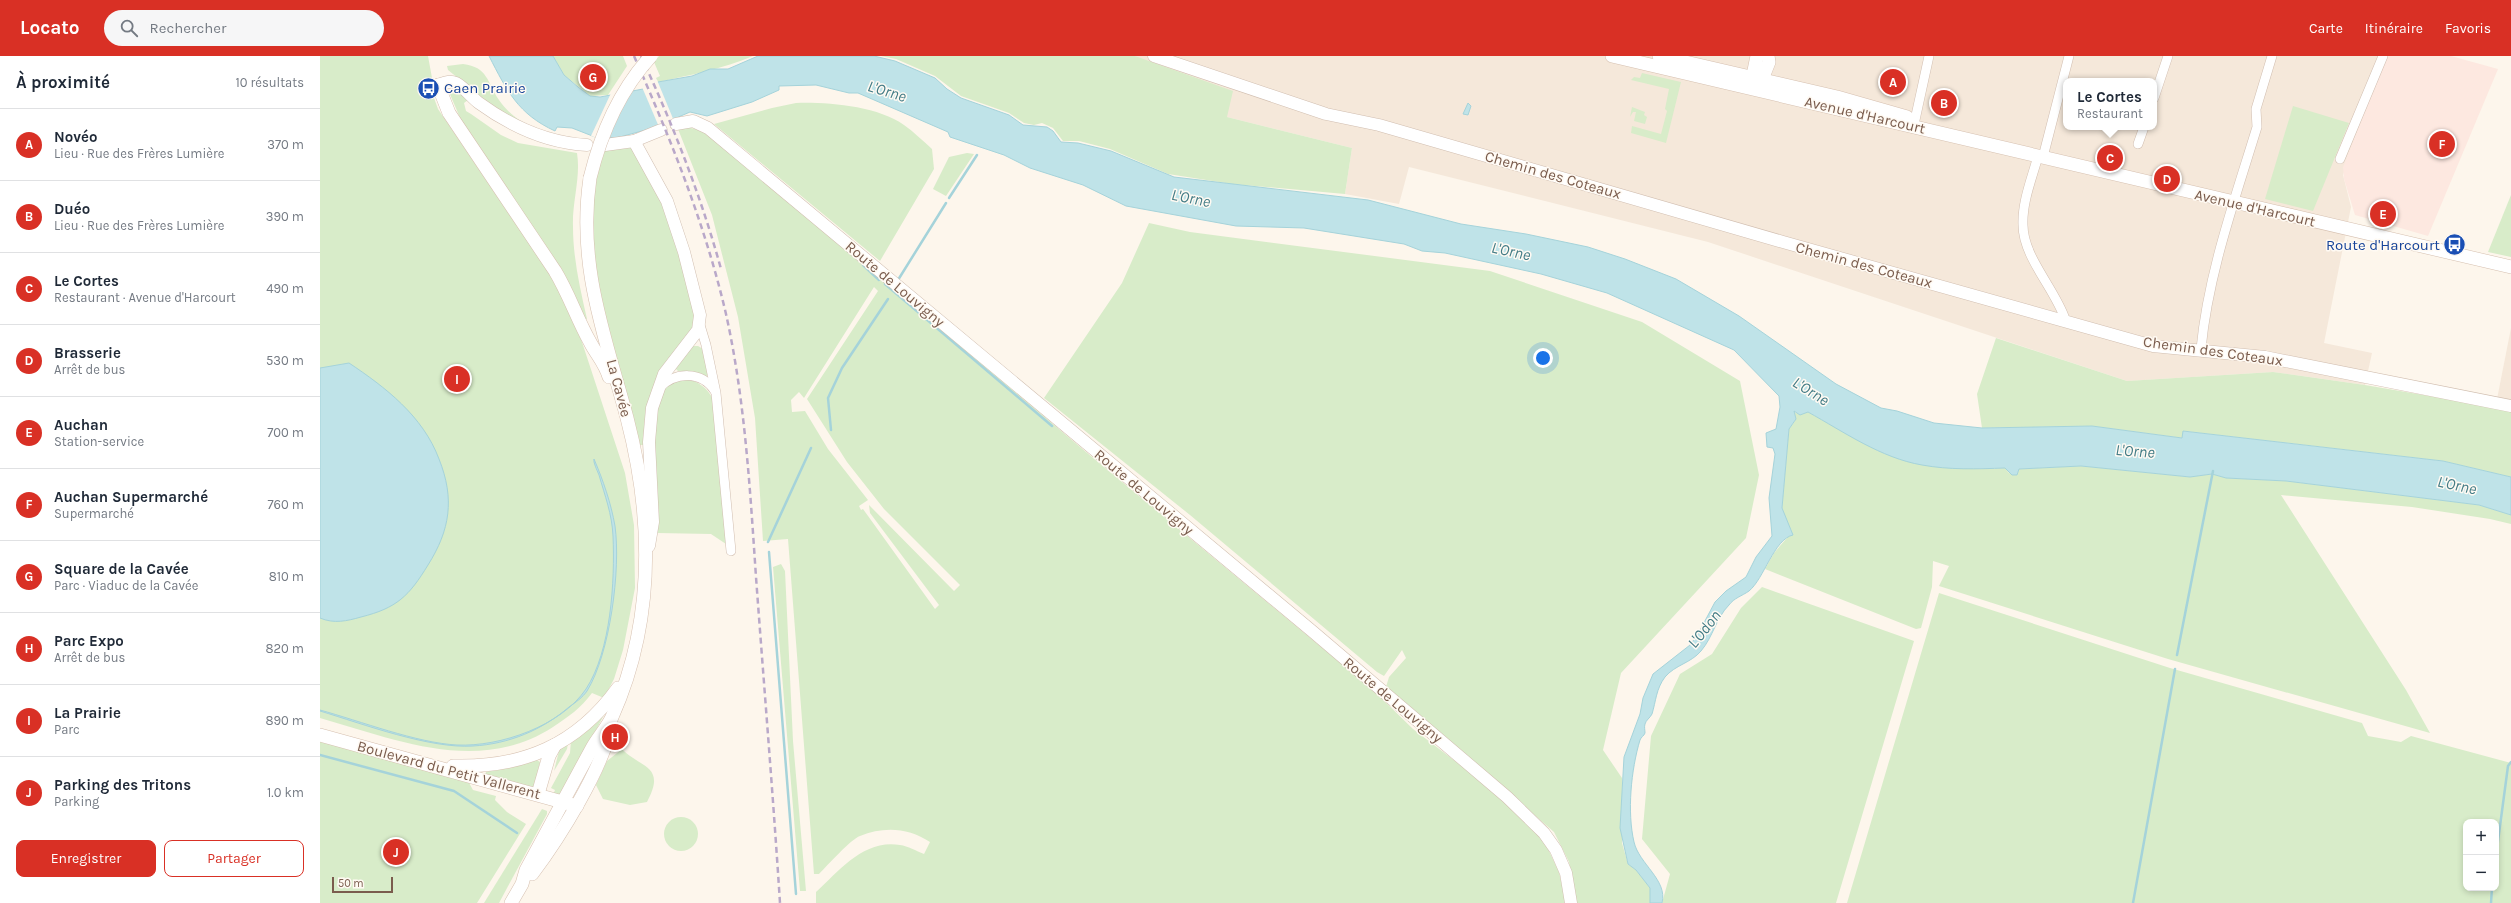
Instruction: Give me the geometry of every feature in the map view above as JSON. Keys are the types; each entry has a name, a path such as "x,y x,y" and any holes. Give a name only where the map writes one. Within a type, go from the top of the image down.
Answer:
{"main road":[{"name":"La Cavée","path":"611,720 630,670 643,609 647,555 643,495 636,457 600,319 586,252 585,222 590,178 600,142 613,110 634,77 651,56"},
{"name":"Avenue d'Harcourt","path":"1612,56 1756,84 1837,97 1916,120 1933,130"},
{"name":"Avenue d'Harcourt","path":"1659,56 1756,84 1953,136 2234,204 2511,267"},
{"path":"1756,84 1757,56"},
{"path":"1756,84 1769,62 1768,56"},
{"path":"438,85 449,113 568,292 590,342 604,364 628,449 636,457"},
{"path":"433,765 470,766 494,764 519,758 555,745 572,736 597,715 630,670"},
{"path":"511,903 522,884 526,870 596,741 611,720"},
{"path":"522,884 533,873 577,806 609,736 611,720"},
{"name":"Boulevard du Petit Vallerent","path":"320,735 577,806"},
{"path":"577,806 574,799 592,766 596,741"},
{"path":"538,794 549,756 555,745"}],"street":[{"name":"Chemin des Coteaux","path":"1154,56 1326,114 1380,125 1787,244 2065,319 2153,346 2201,349 2265,357 2511,406"},
{"path":"1916,120 1929,56"},
{"path":"2064,78 2069,56"},
{"path":"2157,89 2168,56"},
{"path":"2201,349 2203,328 2234,204 2257,127 2256,109 2272,56"},
{"path":"2340,159 2383,56"},
{"path":"2063,80 2056,109 2040,156 2024,214 2024,232 2031,253 2060,304 2065,319"},
{"path":"438,85 448,82 457,84 478,102 526,130 551,140 588,146"},
{"name":"Route de Louvigny","path":"676,124 693,121 708,128 1312,631 1507,797 1529,817 1556,850 1564,869 1571,903"},
{"path":"605,145 634,141 661,130"},
{"path":"2138,144 2143,130"},
{"path":"634,141 667,201 694,288 700,325 706,345 716,393 731,551"},
{"path":"647,555 653,522 650,418 657,391 668,367 691,340 700,325"},
{"path":"657,391 670,378 682,375 701,379 716,393"}],"shaded area":[{"path":"1135,56 2386,56 2343,175 2351,207 2324,343 2372,353 2365,385 2273,372 2127,381 1708,242 1409,167 1399,204 1345,194 1352,148 1227,117"},
{"path":"2386,56 2451,56 2498,69 2428,236 2355,215 2344,179 2343,167"},
{"path":"2511,328 2511,401 2497,399"}],"green space":[{"path":"320,56 428,56 432,78 430,87 438,109 553,279 580,336 625,473 634,525 635,588 623,650 614,679 604,698 592,693 579,708 564,720 525,741 496,749 467,751 438,749 408,743 320,718"},
{"path":"553,56 623,56 627,66 608,95 590,96 564,75"},
{"path":"659,56 753,56 718,68 658,82 656,78 660,76 654,62"},
{"path":"881,56 1135,56 1233,91 1227,117 1352,148 1345,194 1232,184 1168,174 1110,149 1079,141 1063,141 1053,128 1042,123 1034,125 1024,123 1009,113 961,96 935,76 896,59"},
{"path":"463,64 477,68 482,72 486,76 502,104 510,113 525,124 495,108 448,70 447,66"},
{"path":"1642,73 1681,82 1666,143 1631,133 1632,126 1661,134 1667,111 1665,109 1669,89 1631,80 1634,77 1640,78"},
{"path":"453,87 468,100 464,103 466,111 501,135 518,143 577,153 578,171 573,218 573,239 577,273 587,319 582,319 461,120 449,92"},
{"path":"796,103 823,103 852,106 880,113 904,125 932,149 934,169 880,261 714,124"},
{"path":"2293,106 2349,123 2313,211 2265,199"},
{"path":"1632,107 1645,112 1644,115 1647,117 1645,124 1634,121 1636,112 1633,112 1630,117"},
{"path":"684,126 702,131 724,145 1086,452 1373,690 1413,729 1497,793 1539,830 1559,872 1566,903 816,903 816,892 844,866 864,851 887,844 909,847 924,854 930,842 922,837 905,831 887,830 869,833 856,838 845,847 819,874 814,874 788,539 763,541 755,418 738,317 712,215 678,129","holes":["874,287 878,291 807,399 847,462 884,509 960,585 954,591 869,505 870,513 939,605 935,609 863,509 861,510 859,506 868,500 828,449 805,411 792,412 791,400 799,392 804,398"]},
{"path":"632,148 661,194 695,302 693,330 653,391 645,415 644,445 640,445 594,277 592,198 603,149"},
{"path":"967,153 974,154 946,196 933,189 949,157"},
{"path":"2511,195 2511,257 2488,252"},
{"path":"1149,223 1190,232 1490,271 1642,322 1740,381 1759,475 1746,538 1621,673 1603,750 1622,778 1622,843 1628,864 1636,870 1650,888 1650,903 1575,903 1569,862 1554,832 1386,687 1389,677 1406,658 1402,650 1384,676 1377,672 1190,515 1044,398 1122,283"},
{"path":"1996,338 2127,381 2273,372 2365,385 2511,410 2511,477 2443,461 2184,431 2183,438 2092,426 1982,428 1977,394"},
{"path":"691,346 698,346 703,349 709,371 707,376 678,371 674,367"},
{"path":"689,379 705,388 711,395 715,404 726,544 711,534 657,533 653,439 657,404 664,388 674,382"},
{"path":"1793,411 1798,414 1808,412 1868,445 1980,469 2005,468 2009,473 2017,475 2019,469 2081,466 2190,477 2212,474 2226,478 2286,481 2479,505 2511,515 2511,524 2490,519 2412,507 2281,495 2406,690 2430,733 2168,659 1939,586 1949,566 1933,561 1932,587 1921,628 1916,629 1765,569 1774,553 1792,532 1783,515 1782,508 1789,429 1795,421"},
{"path":"781,564 785,571 793,741 806,891 800,891 773,567"},
{"path":"1762,587 1914,641 1836,903 1662,903 1670,874 1642,839 1651,736 1680,674 1712,654 1741,608"},
{"path":"1939,593 2170,668 2362,723 2368,736 2401,742 2411,736 2511,763 2511,903 1847,903"},
{"path":"606,711 562,795 553,795 555,790 551,788 570,753 571,740"},
{"path":"320,740 468,781 473,790 496,796 495,800 507,812 526,824 477,903 320,903"},
{"path":"568,743 567,749 554,771 560,747"},
{"path":"622,749 643,764 653,774 654,781 647,802 630,805 603,799 596,785 607,761"},
{"path":"535,759 540,762 534,788 485,775 486,772"},
{"path":"542,809 547,811 547,814 499,903 484,903"},
{"path":"681,817 693,822 698,834 693,846 681,851 669,846 664,834 669,822"}],"water":[{"path":"489,56 553,56 564,75 590,96 600,97 643,89 658,82 692,76 710,69 728,69 758,56 874,56 895,61 935,78 947,89 961,98 1009,115 1023,125 1047,127 1053,131 1061,142 1078,143 1111,151 1174,177 1368,200 1461,224 1526,234 1588,247 1625,259 1676,279 1739,316 1836,384 1881,408 1897,411 1934,423 1982,428 2092,426 2182,438 2183,431 2443,461 2511,477 2511,515 2479,505 2286,481 2226,478 2212,474 2190,477 2081,466 2019,469 2017,475 2012,475 2005,468 1963,469 1932,467 1907,462 1892,457 1863,443 1808,412 1800,415 1794,411 1796,419 1789,429 1782,508 1793,535 1786,538 1780,544 1760,578 1749,591 1733,601 1725,610 1709,640 1701,651 1665,677 1658,691 1652,714 1646,721 1645,733 1640,740 1634,764 1630,804 1634,842 1641,858 1657,879 1663,895 1662,903 1650,903 1650,888 1636,870 1628,864 1620,828 1624,757 1640,714 1643,698 1653,674 1690,645 1698,634 1715,602 1726,591 1746,577 1756,557 1772,536 1769,498 1775,454 1773,448 1767,447 1766,433 1776,429 1780,407 1779,396 1734,350 1607,293 1541,274 1445,253 1422,251 1404,244 1304,228 1236,226 1126,206 1083,185 1030,168 1004,155 950,137 948,132 858,93 849,93 816,85 779,86 779,90 752,102 707,116 690,112 653,128 616,138 595,137 572,128 557,127 555,131 532,117 515,100 508,91"},
{"path":"1468,103 1471,106 1468,115 1463,114"},
{"path":"349,363 376,382 402,404 423,429 439,459 444,474 447,488 448,514 441,539 435,552 421,576 408,593 393,605 373,613 346,621 330,621 320,618 320,368"},
{"path":"594,459 601,475 615,526 615,587 608,634 595,675 587,691 579,700 570,706 586,689 594,673 601,655 610,615 613,574 613,536 608,505"},
{"path":"320,710 388,731 441,743 474,745 510,738 546,724 536,729 512,739 486,745 456,746 417,740 376,729"}],"pier":[{"path":"657,80 674,121 659,127 642,87"},
{"path":"621,91 600,139 591,136 611,93"}],"waterway":[{"path":"949,198 977,155"},
{"path":"898,280 946,203"},
{"path":"863,265 879,280"},
{"path":"885,284 1052,426"},
{"path":"831,430 828,398 842,368 888,299"},
{"path":"768,542 811,448"},
{"path":"2177,655 2213,471"},
{"path":"769,552 796,894"},
{"path":"2133,903 2175,669"},
{"path":"320,755 454,791 517,833"},
{"path":"2496,855 2508,766 2511,762"},
{"path":"2491,903 2492,891"}],"railway":[{"path":"634,56 674,151 708,248 726,314 738,379 749,478 780,903"},
{"path":"641,56 686,161 705,215 721,269"}],"place":[{"name":"Square de la Cavée","path":"593,77"},
{"name":"Novéo","path":"1893,82"},
{"name":"Caen Prairie","path":"428,88"},
{"name":"Duéo","path":"1944,103"},
{"name":"Auchan Supermarché","path":"2442,144"},
{"name":"Le Cortes","path":"2110,158"},
{"name":"Brasserie","path":"2167,179"},
{"name":"Auchan","path":"2383,214"},
{"name":"Route d'Harcourt","path":"2455,245"},
{"name":"La Prairie","path":"457,379"},
{"name":"Parc Expo","path":"615,737"},
{"name":"Parking des Tritons","path":"396,852"}],"water label":[{"name":"L'Orne","path":"887,91"},
{"name":"L'Orne","path":"1191,198"},
{"name":"L'Orne","path":"1511,251"},
{"name":"L'Orne","path":"1811,391"},
{"name":"L'Orne","path":"2135,451"},
{"name":"L'Orne","path":"2457,485"},
{"name":"L'Odon","path":"1704,629"}]}
